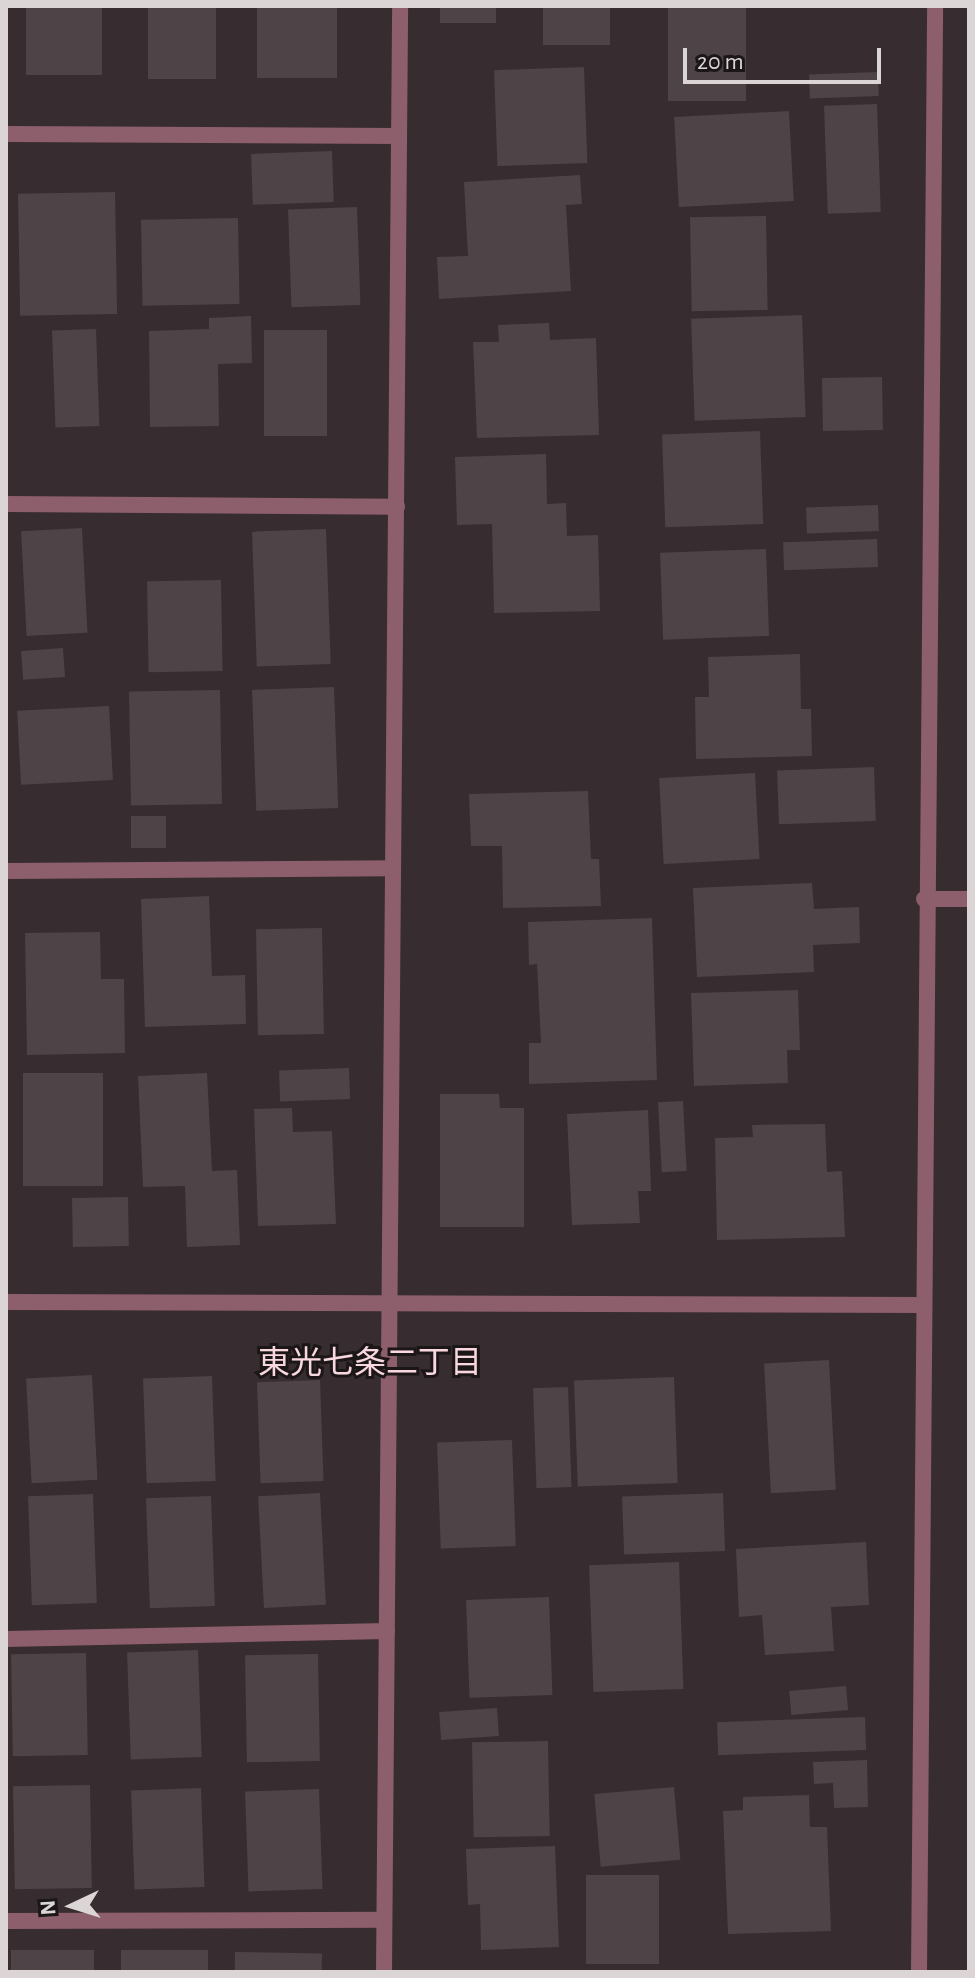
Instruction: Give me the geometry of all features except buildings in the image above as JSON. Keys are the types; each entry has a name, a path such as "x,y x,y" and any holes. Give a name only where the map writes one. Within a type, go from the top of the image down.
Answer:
{"street":[{"path":"384,1972 400,6"},
{"path":"919,1972 924,899 935,6"},
{"path":"6,134 399,136"},
{"path":"6,504 397,507"},
{"path":"6,871 393,868"},
{"path":"924,899 969,899"},
{"path":"6,1302 390,1306 924,1305"},
{"path":"6,1639 387,1631"},
{"path":"6,1921 384,1920"}],"district":[{"name":"東光七条二丁目","path":"370,1363"}]}
